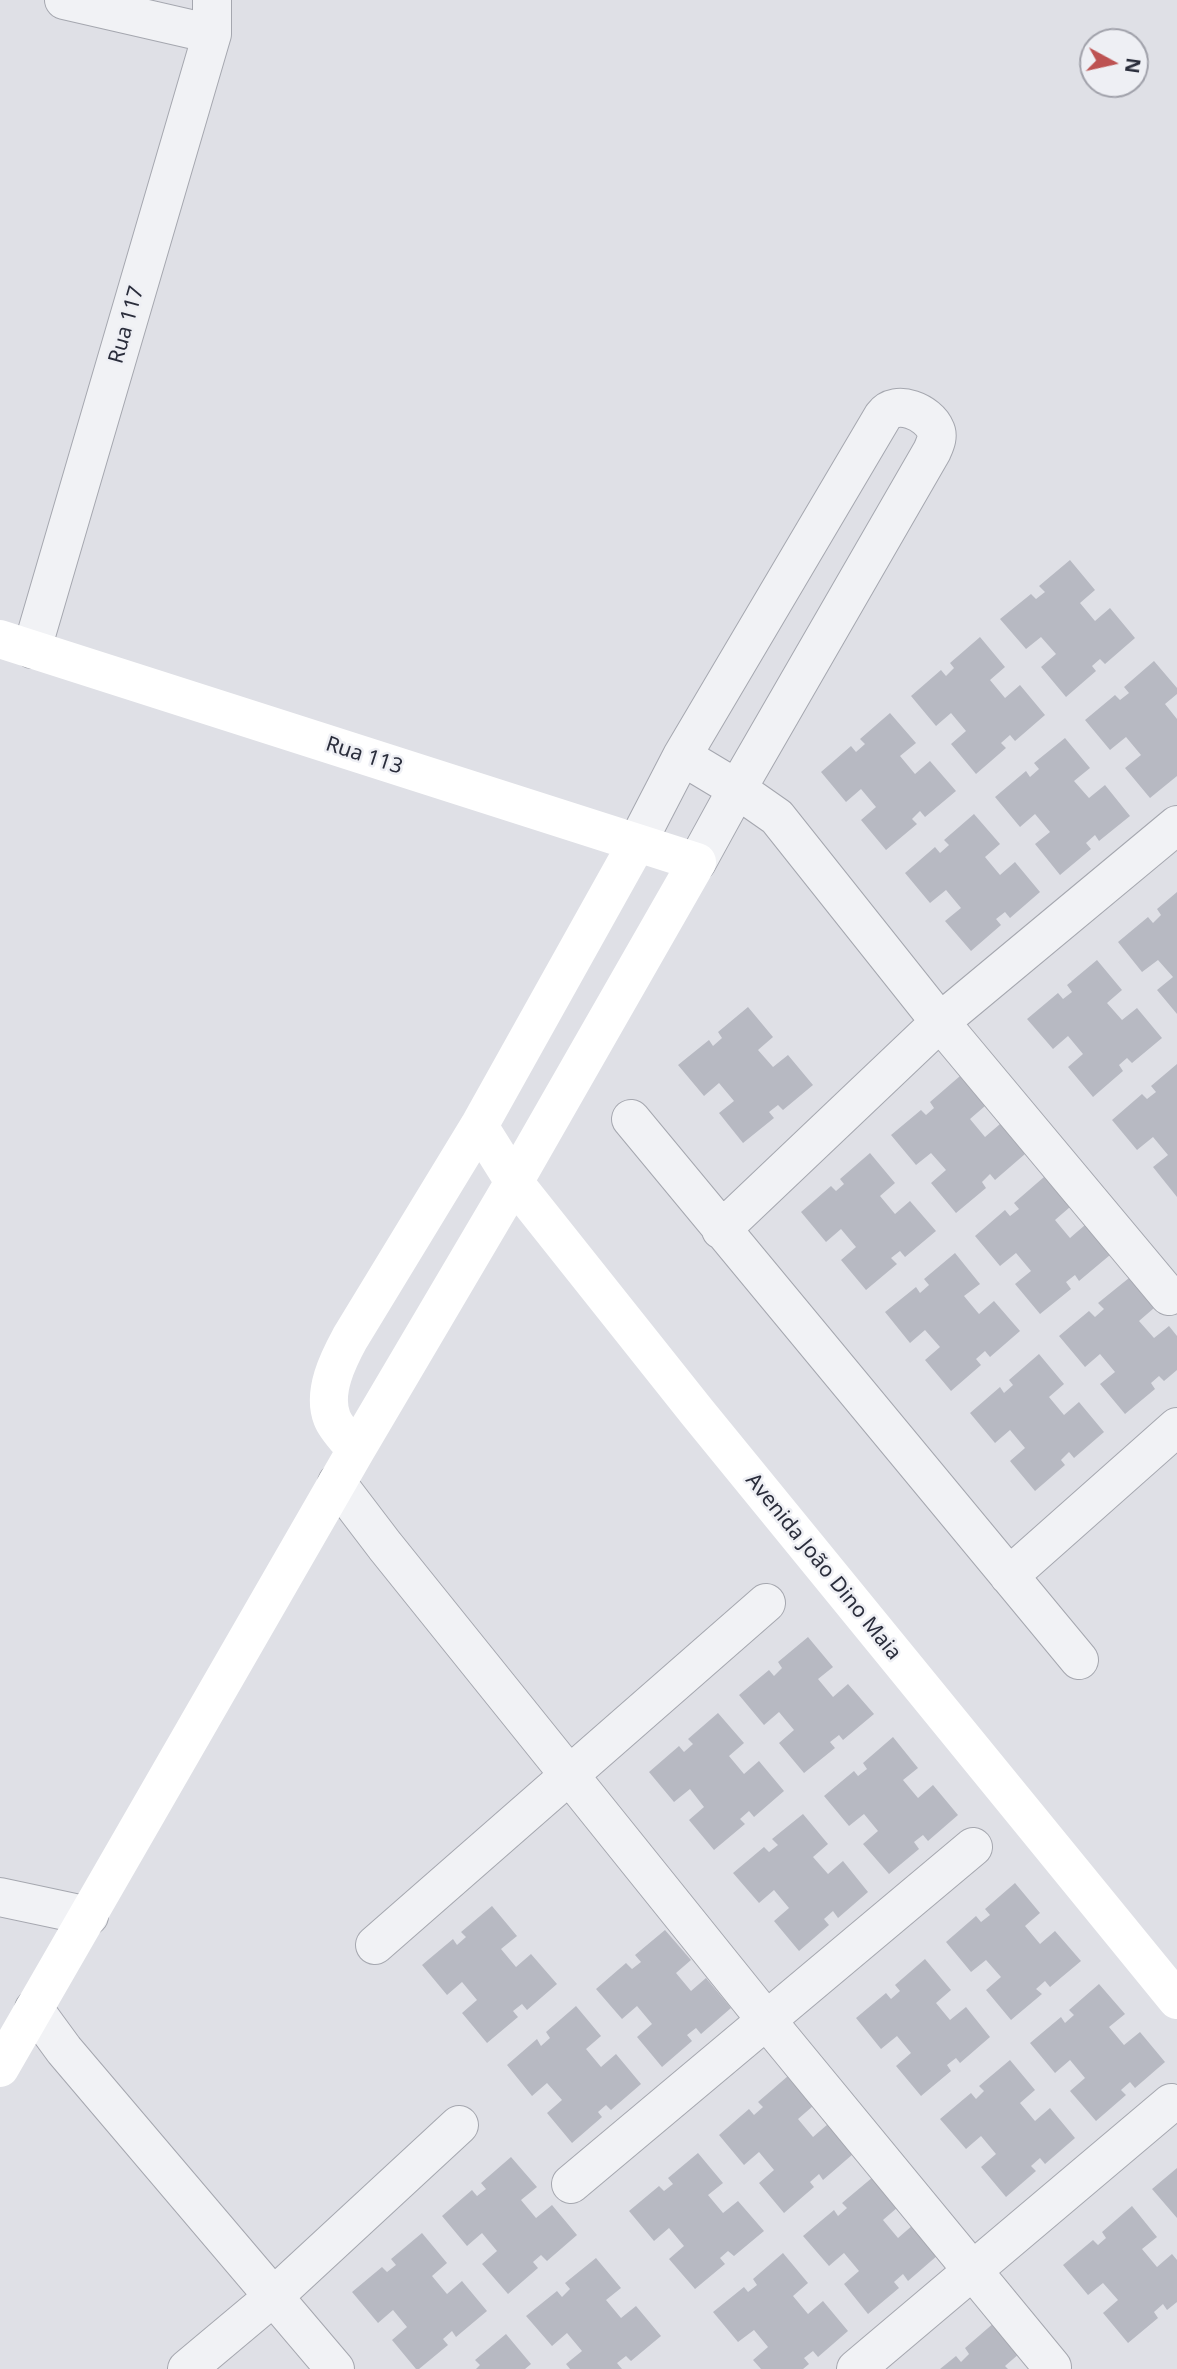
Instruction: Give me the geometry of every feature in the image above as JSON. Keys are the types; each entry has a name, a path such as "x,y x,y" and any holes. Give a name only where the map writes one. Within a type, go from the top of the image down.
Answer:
{"street":[{"path":"64,0 212,17"},
{"name":"Rua 117","path":"16,644 212,17"},
{"path":"0,2068 356,1450 514,1182 932,451 937,436 936,429 914,411 905,407 893,407 883,416 682,756 637,843 479,1126 335,1365 330,1393 332,1418 356,1450"},
{"name":"Rua 113","path":"16,644 697,862"},
{"path":"682,756 777,817 940,1023 1169,1296"},
{"path":"720,1230 940,1023 1177,825"},
{"path":"631,1119 720,1230 1079,1660"},
{"name":"Avenida João Dino Maia","path":"479,1126 514,1182 714,1433 1177,2000"},
{"path":"1009,1576 1177,1427"},
{"path":"337,1483 767,2021 1052,2367"},
{"path":"374,1945 766,1603"},
{"path":"571,2184 973,1847"},
{"path":"0,1897 89,1916"},
{"path":"34,2009 64,2050 335,2369"},
{"path":"856,2369 1171,2103"},
{"path":"187,2369 273,2297 459,2125"}],"building":[{"path":"1070,560 1095,590 1080,603 1095,621 1110,608 1135,638 1105,664 1100,659 1092,666 1096,671 1066,697 1041,667 1056,654 1041,637 1026,649 1000,619 1031,594 1036,599 1045,592 1039,586"},
{"path":"980,637 1005,667 990,680 1005,698 1020,685 1045,715 1015,741 1010,735 1001,743 1006,748 976,774 951,744 966,731 951,713 936,726 911,696 941,670 946,676 954,668 950,663"},
{"path":"1154,661 1177,688 1177,694 1165,704 1177,719 1177,776 1150,798 1125,768 1141,755 1126,737 1110,750 1085,720 1115,695 1120,700 1129,693 1124,687"},
{"path":"890,713 916,743 900,756 915,774 930,761 956,791 925,817 920,811 912,819 917,824 886,850 861,820 876,807 861,789 846,802 821,772 851,746 856,752 865,744 860,739"},
{"path":"1065,738 1090,768 1074,781 1089,798 1105,785 1130,816 1099,841 1095,835 1086,843 1091,849 1060,875 1035,844 1050,832 1035,814 1020,827 995,797 1026,771 1030,777 1039,769 1034,763"},
{"path":"974,814 1000,844 985,857 1000,875 1015,862 1040,892 1010,918 1005,912 996,919 1001,925 971,951 945,921 961,908 946,890 930,903 905,873 935,847 940,853 949,845 944,840"},
{"path":"1177,892 1177,1014 1157,990 1173,977 1158,960 1142,972 1118,942 1148,917 1153,923 1161,915 1157,909"},
{"path":"1097,960 1122,990 1107,1003 1122,1020 1137,1008 1162,1038 1132,1063 1127,1058 1119,1065 1123,1071 1093,1097 1068,1067 1083,1054 1068,1036 1053,1049 1027,1019 1058,993 1063,999 1072,992 1067,985"},
{"path":"748,1007 773,1037 758,1050 773,1067 788,1055 813,1085 783,1110 778,1105 769,1112 774,1118 743,1143 719,1113 734,1101 719,1083 704,1096 678,1065 709,1040 713,1046 722,1038 718,1032"},
{"path":"1177,1064 1177,1197 1153,1167 1168,1155 1153,1137 1137,1150 1112,1120 1142,1094 1147,1099 1156,1092 1151,1086"},
{"path":"960,1076 985,1106 970,1119 985,1137 1000,1124 1025,1154 995,1180 990,1174 982,1182 986,1188 956,1213 931,1183 946,1170 931,1153 916,1165 891,1135 921,1110 926,1115 934,1108 930,1102"},
{"path":"870,1153 895,1183 880,1196 895,1214 910,1201 936,1231 905,1257 900,1251 891,1258 897,1264 866,1290 841,1260 856,1247 841,1229 826,1242 801,1212 831,1186 836,1191 844,1184 840,1179"},
{"path":"1044,1177 1070,1207 1055,1220 1070,1238 1085,1225 1110,1255 1079,1281 1075,1275 1066,1282 1071,1289 1040,1314 1015,1284 1031,1271 1016,1253 1000,1266 975,1236 1005,1210 1010,1216 1019,1209 1014,1203"},
{"path":"955,1253 980,1284 964,1296 979,1314 994,1301 1020,1331 990,1357 985,1351 976,1359 981,1365 951,1391 925,1360 940,1347 925,1330 910,1343 885,1312 916,1287 920,1293 929,1285 924,1279"},
{"path":"1129,1278 1154,1308 1139,1321 1154,1338 1169,1326 1177,1336 1177,1370 1164,1381 1159,1376 1151,1383 1155,1389 1125,1414 1100,1384 1115,1372 1100,1354 1085,1367 1059,1336 1089,1311 1095,1317 1104,1309 1098,1303"},
{"path":"1039,1354 1064,1384 1049,1397 1064,1415 1079,1402 1104,1432 1074,1458 1069,1452 1061,1460 1065,1465 1035,1491 1010,1461 1025,1448 1010,1430 995,1443 970,1413 1000,1387 1004,1393 1013,1385 1009,1380"},
{"path":"808,1637 833,1667 818,1679 833,1697 848,1684 874,1714 843,1740 839,1735 830,1742 835,1748 804,1773 779,1743 794,1730 779,1712 764,1725 739,1695 769,1670 774,1676 782,1668 778,1662"},
{"path":"718,1713 744,1743 729,1756 744,1774 759,1761 784,1791 754,1817 749,1811 740,1819 745,1824 714,1850 689,1820 704,1807 690,1789 674,1802 649,1772 679,1746 684,1752 693,1744 688,1739"},
{"path":"893,1737 918,1768 903,1780 918,1798 933,1785 958,1815 928,1841 923,1835 914,1842 919,1849 889,1874 863,1844 878,1831 864,1814 849,1826 824,1796 854,1771 858,1776 867,1769 863,1763"},
{"path":"803,1814 828,1844 813,1857 828,1874 843,1861 868,1892 838,1918 833,1911 824,1919 829,1925 799,1951 774,1921 789,1908 774,1890 759,1903 733,1873 764,1847 769,1852 778,1845 772,1839"},
{"path":"1015,1883 1040,1913 1025,1926 1040,1944 1055,1931 1081,1961 1050,1987 1045,1981 1036,1989 1042,1994 1011,2020 986,1990 1001,1977 986,1960 971,1972 946,1942 976,1916 981,1922 990,1915 985,1909"},
{"path":"492,1906 517,1936 501,1949 516,1967 531,1954 557,1984 527,2010 522,2004 513,2011 518,2017 487,2043 462,2013 477,2000 462,1982 447,1995 422,1965 453,1939 457,1945 466,1937 461,1932"},
{"path":"665,1930 691,1960 676,1973 691,1991 706,1978 731,2008 701,2034 696,2028 687,2035 692,2041 662,2067 637,2037 652,2024 637,2006 622,2019 596,1989 626,1963 632,1969 641,1962 635,1955"},
{"path":"925,1959 951,1990 936,2003 950,2020 966,2007 990,2037 960,2063 956,2058 947,2065 951,2071 921,2096 896,2066 911,2053 897,2036 881,2049 856,2018 886,1993 891,1999 900,1991 895,1985"},
{"path":"1099,1984 1125,2014 1109,2027 1124,2045 1140,2032 1165,2062 1135,2088 1130,2082 1121,2090 1126,2095 1096,2121 1070,2091 1085,2078 1070,2060 1055,2073 1030,2043 1061,2017 1065,2023 1074,2015 1069,2010"},
{"path":"576,2006 601,2036 586,2049 601,2067 616,2054 641,2084 611,2110 606,2105 598,2112 602,2117 572,2143 547,2113 562,2100 547,2083 532,2096 507,2065 537,2039 541,2046 550,2038 546,2032"},
{"path":"1010,2060 1035,2090 1020,2103 1035,2121 1050,2108 1075,2138 1045,2164 1040,2158 1031,2166 1036,2171 1006,2197 981,2167 996,2154 981,2136 966,2149 940,2119 971,2093 976,2099 984,2091 979,2086"},
{"path":"788,2076 813,2106 798,2119 813,2137 828,2124 853,2154 823,2180 819,2174 810,2182 814,2187 784,2213 759,2183 774,2170 759,2152 744,2165 719,2135 749,2109 754,2115 763,2107 758,2102"},
{"path":"698,2153 723,2183 708,2195 723,2213 738,2201 764,2231 734,2256 728,2251 720,2258 725,2264 695,2289 669,2259 684,2246 669,2228 654,2241 629,2211 659,2186 664,2191 673,2184 668,2178"},
{"path":"511,2157 537,2187 521,2200 536,2218 552,2205 577,2235 547,2261 541,2255 533,2262 538,2268 508,2294 482,2264 497,2251 482,2233 467,2246 442,2216 472,2190 477,2196 486,2189 481,2183"},
{"path":"1177,2168 1177,2218 1152,2189"},
{"path":"873,2177 898,2207 883,2220 898,2238 913,2225 938,2255 908,2281 903,2274 894,2282 899,2288 868,2314 844,2284 859,2271 844,2253 829,2266 803,2236 834,2210 838,2216 847,2208 842,2203"},
{"path":"1132,2206 1157,2237 1142,2249 1157,2267 1172,2254 1177,2260 1177,2302 1167,2310 1163,2304 1154,2312 1158,2318 1128,2343 1103,2313 1118,2300 1103,2283 1088,2295 1063,2265 1093,2240 1098,2245 1106,2238 1102,2232"},
{"path":"422,2233 447,2263 432,2276 447,2294 462,2281 487,2311 456,2337 452,2331 443,2339 448,2345 416,2369 392,2340 407,2327 393,2310 378,2323 352,2292 382,2267 387,2272 396,2265 391,2259"},
{"path":"783,2253 808,2283 793,2296 808,2314 823,2301 848,2331 818,2357 813,2351 804,2358 809,2364 803,2369 761,2369 753,2360 768,2347 754,2330 738,2342 713,2312 744,2287 748,2292 757,2285 753,2279"},
{"path":"596,2258 621,2288 606,2300 621,2318 636,2306 661,2336 631,2361 626,2356 617,2363 622,2369 570,2369 566,2364 582,2351 567,2333 552,2346 526,2316 557,2291 562,2297 570,2289 565,2283"},
{"path":"995,2322 1020,2353 1005,2366 1008,2369 940,2369 956,2356 961,2362 969,2354 965,2348"},
{"path":"506,2334 531,2364 525,2369 476,2369 480,2365 475,2360"}]}
